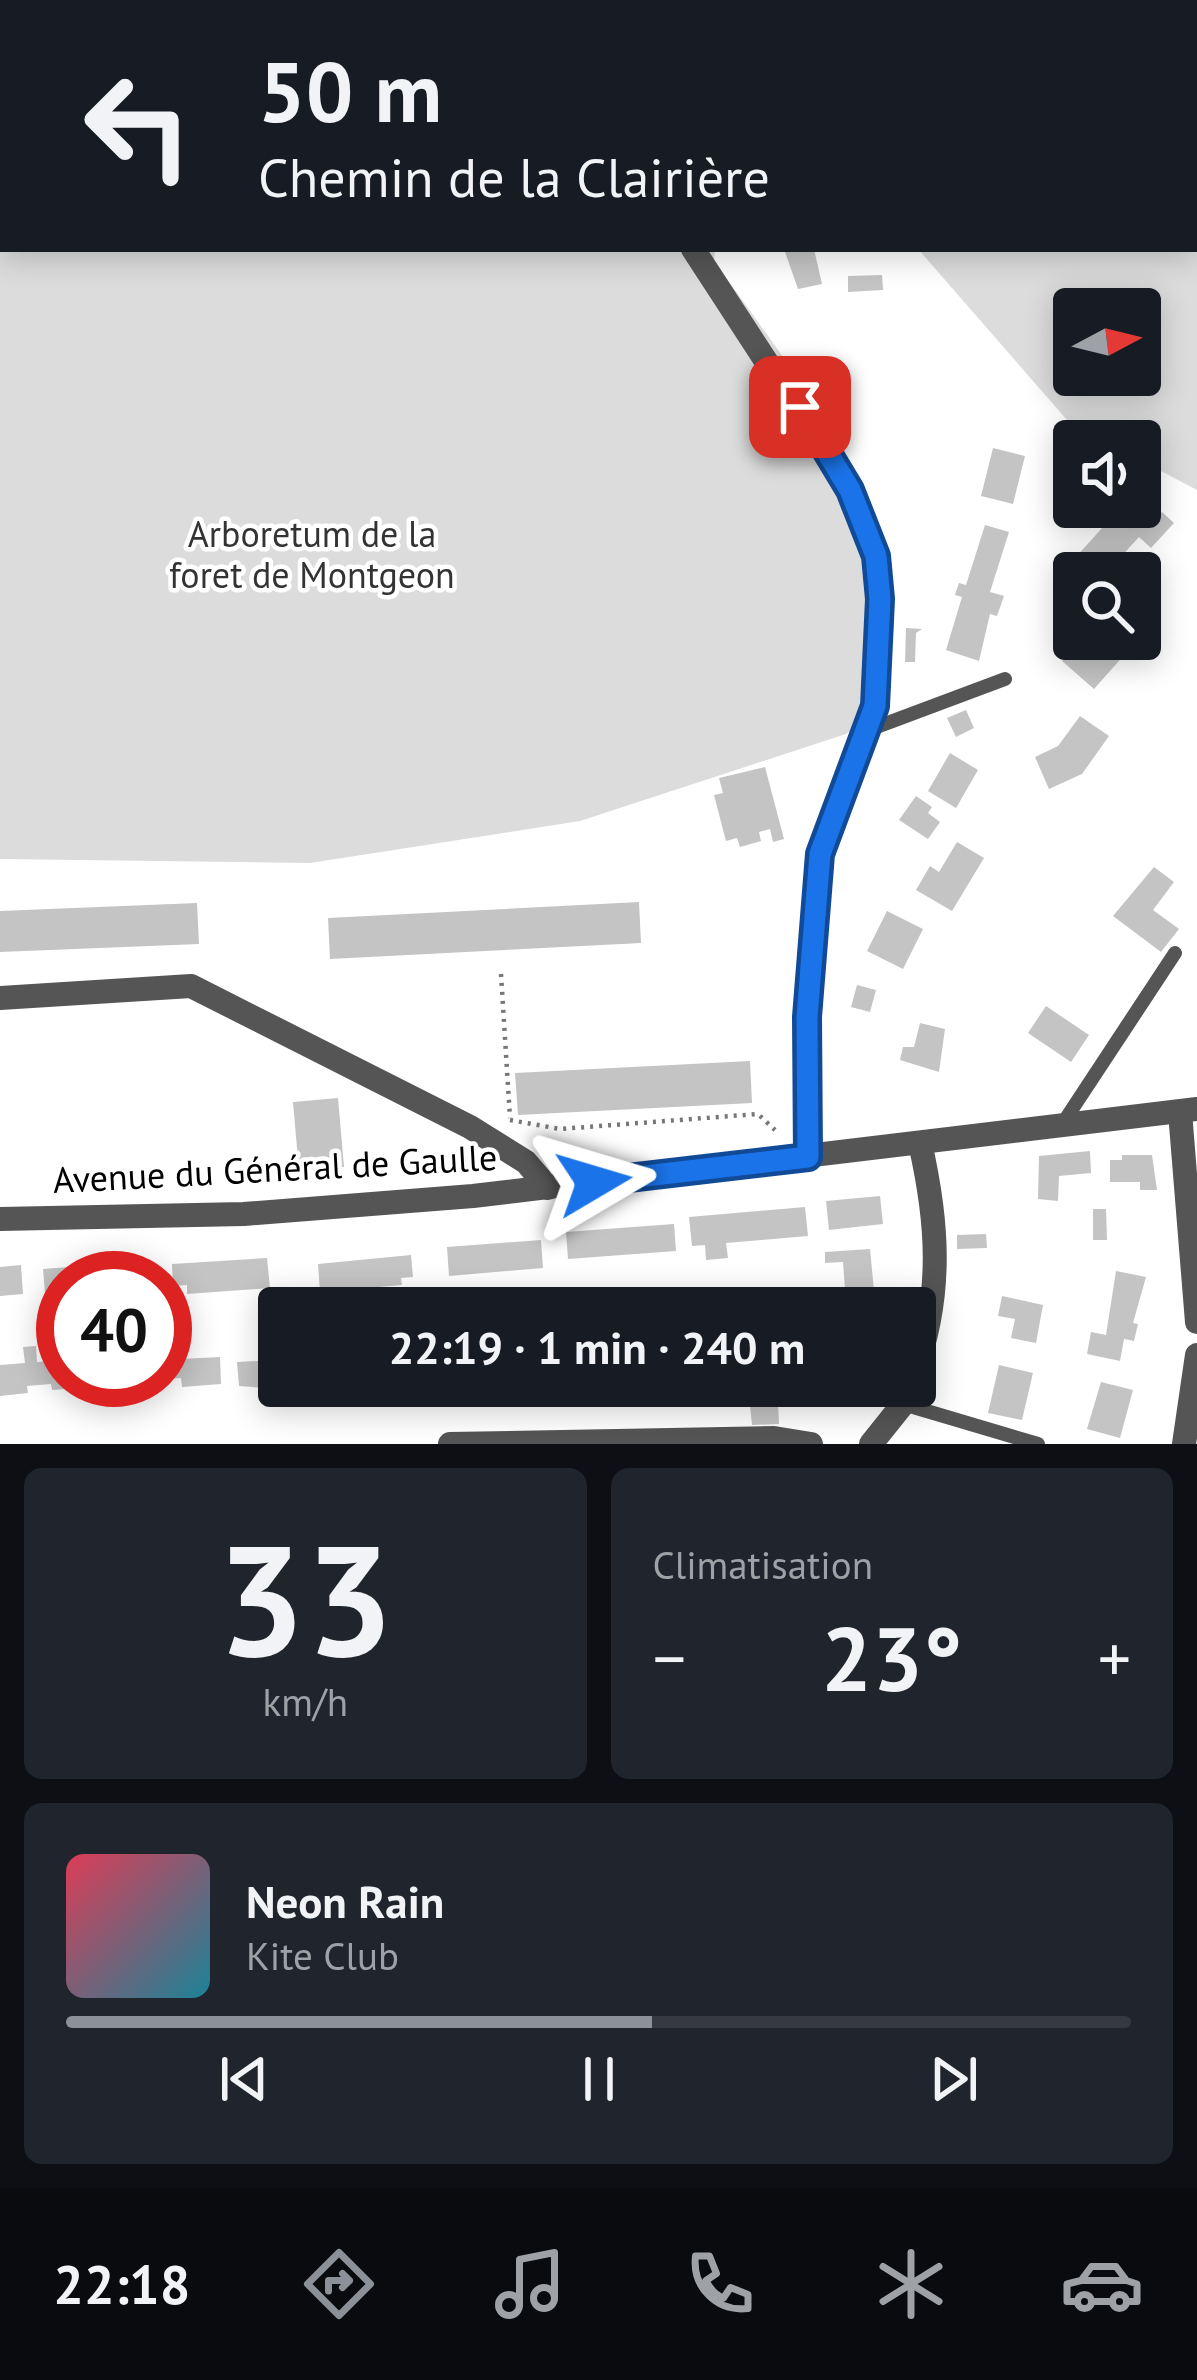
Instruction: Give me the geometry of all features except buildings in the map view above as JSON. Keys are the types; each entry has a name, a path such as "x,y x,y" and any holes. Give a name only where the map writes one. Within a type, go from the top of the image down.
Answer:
{"street":[{"path":"695,252 840,473 876,556 880,599 875,706 820,854 807,1017 808,1157"},
{"path":"0,998 191,986 470,1127 526,1162 548,1188"},
{"path":"1188,1110 1197,1322"},
{"name":"Avenue du Général de Gaulle","path":"0,1219 244,1214 548,1188 1188,1110"},
{"path":"920,1143 936,1290"},
{"path":"1184,1444 1197,1355"},
{"path":"872,1444 898,1407"},
{"path":"450,1444 774,1438 811,1444"}],"lane":[{"path":"866,731 1005,679"},
{"path":"1061,1126 1175,953"},
{"path":"936,1406 1038,1444"}],"path":[{"path":"501,974 510,1120"},
{"path":"470,1127 510,1120 560,1129 758,1114 775,1130"}],"green space":[{"name":"Arboretum de la foret de Montgeon","path":"0,252 715,252 714,261 822,416 865,499 892,589 886,708 846,734 580,821 310,863 0,859"},
{"name":"Arboretum de la foret de Montgeon","path":"921,252 1197,252 1197,490 1161,471 1161,420 1067,420"}],"route":[{"path":"594,1182 808,1157 807,1017 820,854 875,706 880,599 876,556 850,490 800,407"}]}
